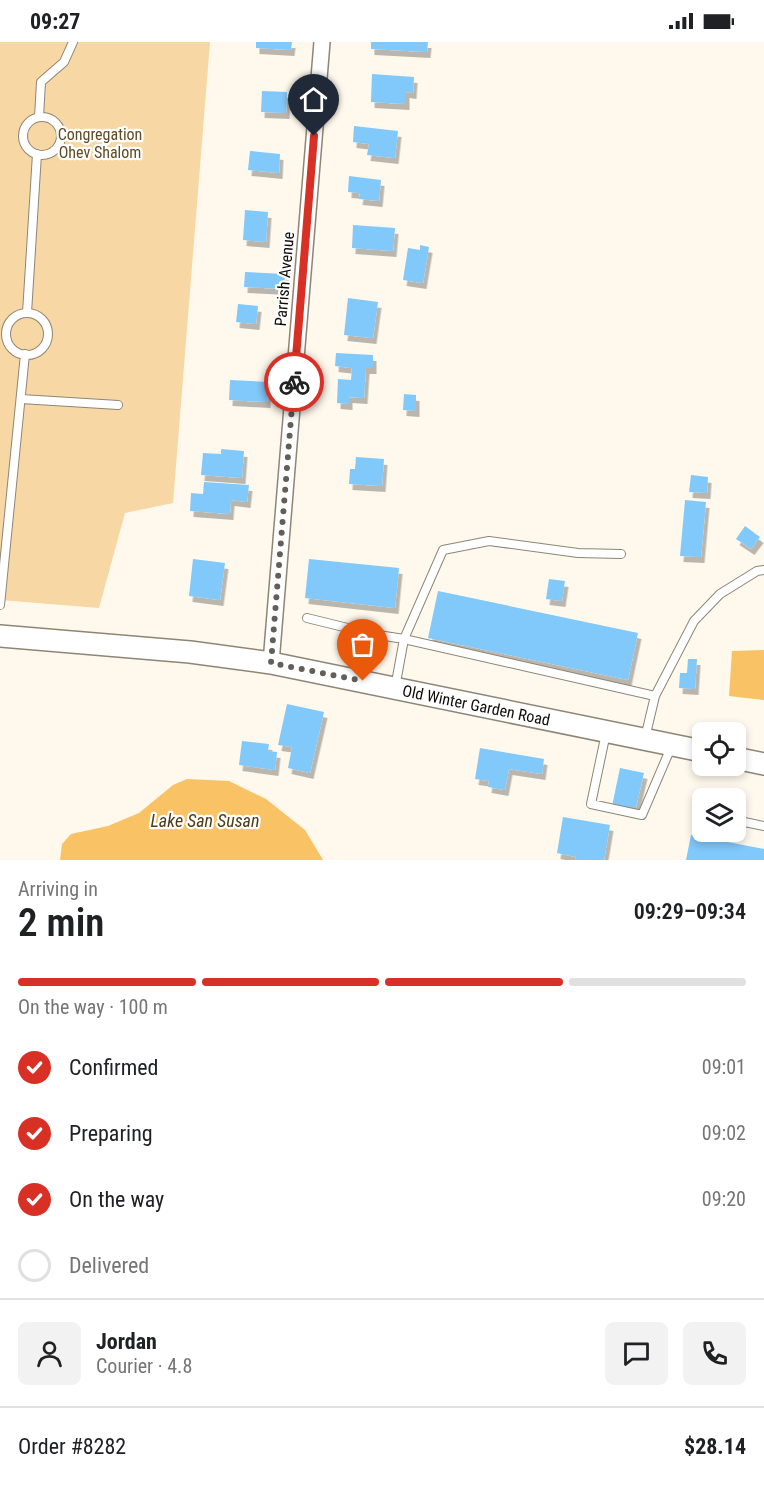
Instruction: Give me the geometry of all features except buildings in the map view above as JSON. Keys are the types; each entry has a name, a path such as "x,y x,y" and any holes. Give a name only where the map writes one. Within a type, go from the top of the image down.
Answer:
{"main road":[{"name":"Old Winter Garden Road","path":"0,636 190,652 271,663 692,749"},
{"path":"746,760 764,764"}],"street":[{"name":"Parrish Avenue","path":"271,663 322,42"}],"lane":[{"path":"39,117 41,82 63,62 73,42"},
{"path":"39,117 51,118 62,133 55,150 37,154 27,147 23,135 28,123 39,117"},
{"path":"27,313 37,154"},
{"path":"27,313 42,319 48,332 47,339 39,351 25,354 13,350 6,338 6,331 11,319 27,313"},
{"path":"0,605 25,354"},
{"path":"21,399 118,405"},
{"path":"395,688 404,639 443,550 489,541 578,553 621,554"},
{"path":"644,739 655,696 694,621 720,594 757,571 764,570"},
{"path":"307,618 655,696"},
{"path":"363,681 372,634"},
{"path":"607,731 591,804 642,815 672,745"},
{"path":"746,822 764,826"}],"green space":[{"name":"Congregation Ohev Shalom","path":"0,42 210,42 173,503 125,513 99,608 0,600"}],"water":[{"path":"764,650 764,700 729,696 732,651"},
{"name":"Lake San Susan","path":"187,779 229,781 266,799 305,830 323,860 60,860 62,844 71,834 108,826 139,813 173,785"}],"way so far":[{"path":"294,382 271,663 363,681"}],"route":[{"path":"294,382 314,136"}]}
